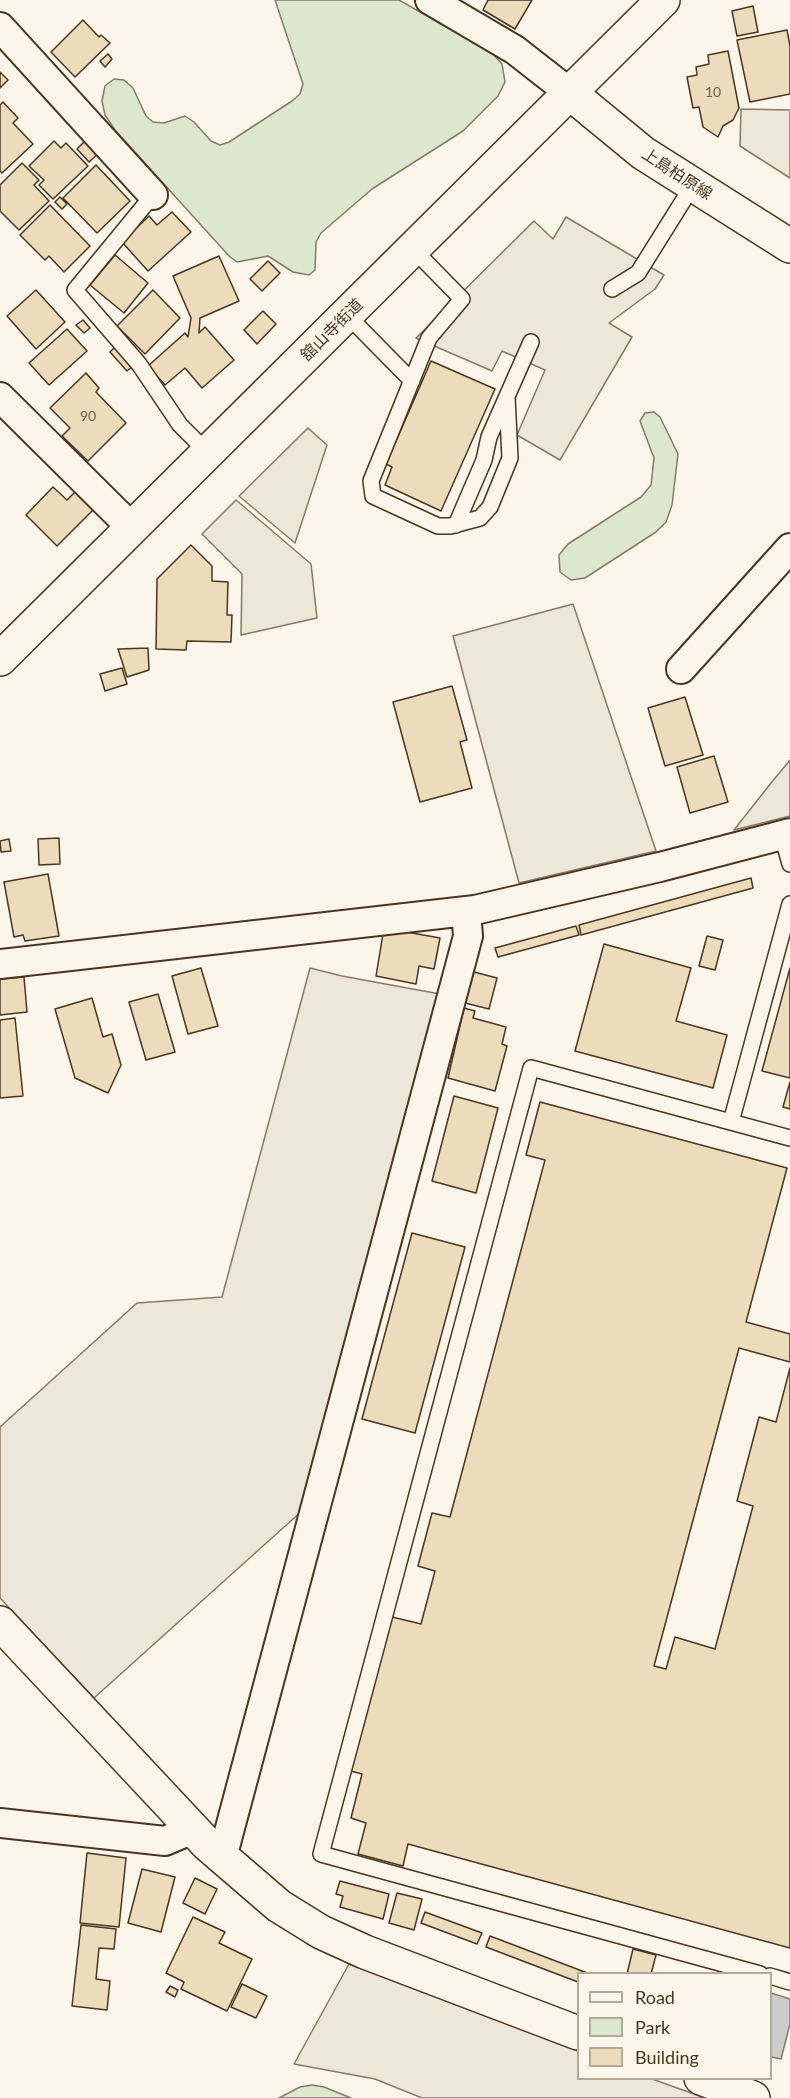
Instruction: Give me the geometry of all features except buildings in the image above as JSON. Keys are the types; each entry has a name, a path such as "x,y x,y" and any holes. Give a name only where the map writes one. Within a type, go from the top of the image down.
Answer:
{"street":[{"path":"430,0 514,50 570,93"},
{"name":"舘山寺街道","path":"0,659 663,0"},
{"path":"0,27 153,195"},
{"name":"上島柏原線","path":"570,93 643,153 790,246"},
{"path":"0,397 132,528"},
{"path":"681,669 790,548"},
{"path":"0,964 466,911 660,867 786,834"},
{"path":"222,1858 468,936 466,911"},
{"path":"0,1623 222,1858 279,1906 321,1932 412,1971 577,2032"},
{"path":"0,1823 165,1841 194,1829"},
{"path":"704,2080 753,2098"}],"lane":[{"path":"612,289 638,273 693,185"},
{"path":"153,195 75,290 139,364 180,425 208,453"},
{"path":"413,249 462,299 429,338 370,489 379,501 431,524 444,527 480,518 486,513 507,469 511,445 507,398"},
{"path":"347,315 412,381"},
{"path":"456,525 484,460 489,437 531,342"},
{"path":"786,834 790,864"},
{"path":"731,1122 790,904"},
{"path":"753,1972 321,1854 531,1068 790,1138"},
{"path":"772,1976 790,1982"}],"green space":[{"path":"275,0 399,0 491,52 502,64 505,82 498,96 463,131 372,189 321,233 316,242 315,270 309,275 293,272 268,256 237,262 229,256 115,130 105,115 102,101 105,86 114,79 124,80 133,88 146,116 153,122 164,123 185,116 194,122 211,141 220,145 229,142 300,94 303,84"},
{"path":"654,412 660,417 678,454 672,505 666,522 656,532 585,578 571,580 560,572 559,555 568,544 641,497 651,485 654,458 640,421 645,413"},
{"path":"312,2085 324,2087 351,2098 279,2098 300,2087"}],"shaded area":[{"path":"741,109 790,110 790,178 740,146"},
{"path":"566,217 664,275 655,289 609,323 632,337 560,460 517,435 545,370 502,351 492,371 416,338 534,221 553,239"},
{"path":"308,428 327,445 295,543 239,496"},
{"path":"236,500 311,564 317,618 241,635 242,574 202,534"},
{"path":"573,604 656,851 519,883 453,636"},
{"path":"790,760 790,816 734,830 771,783"},
{"path":"310,968 440,994 303,1510 94,1698 0,1598 0,1427 137,1303 222,1297"},
{"path":"349,1964 577,2051 577,2080 655,2080 705,2098 422,2098 375,2079 294,2064"},
{"path":"772,1993 790,1999 790,2024 781,2059 772,2057"}]}
